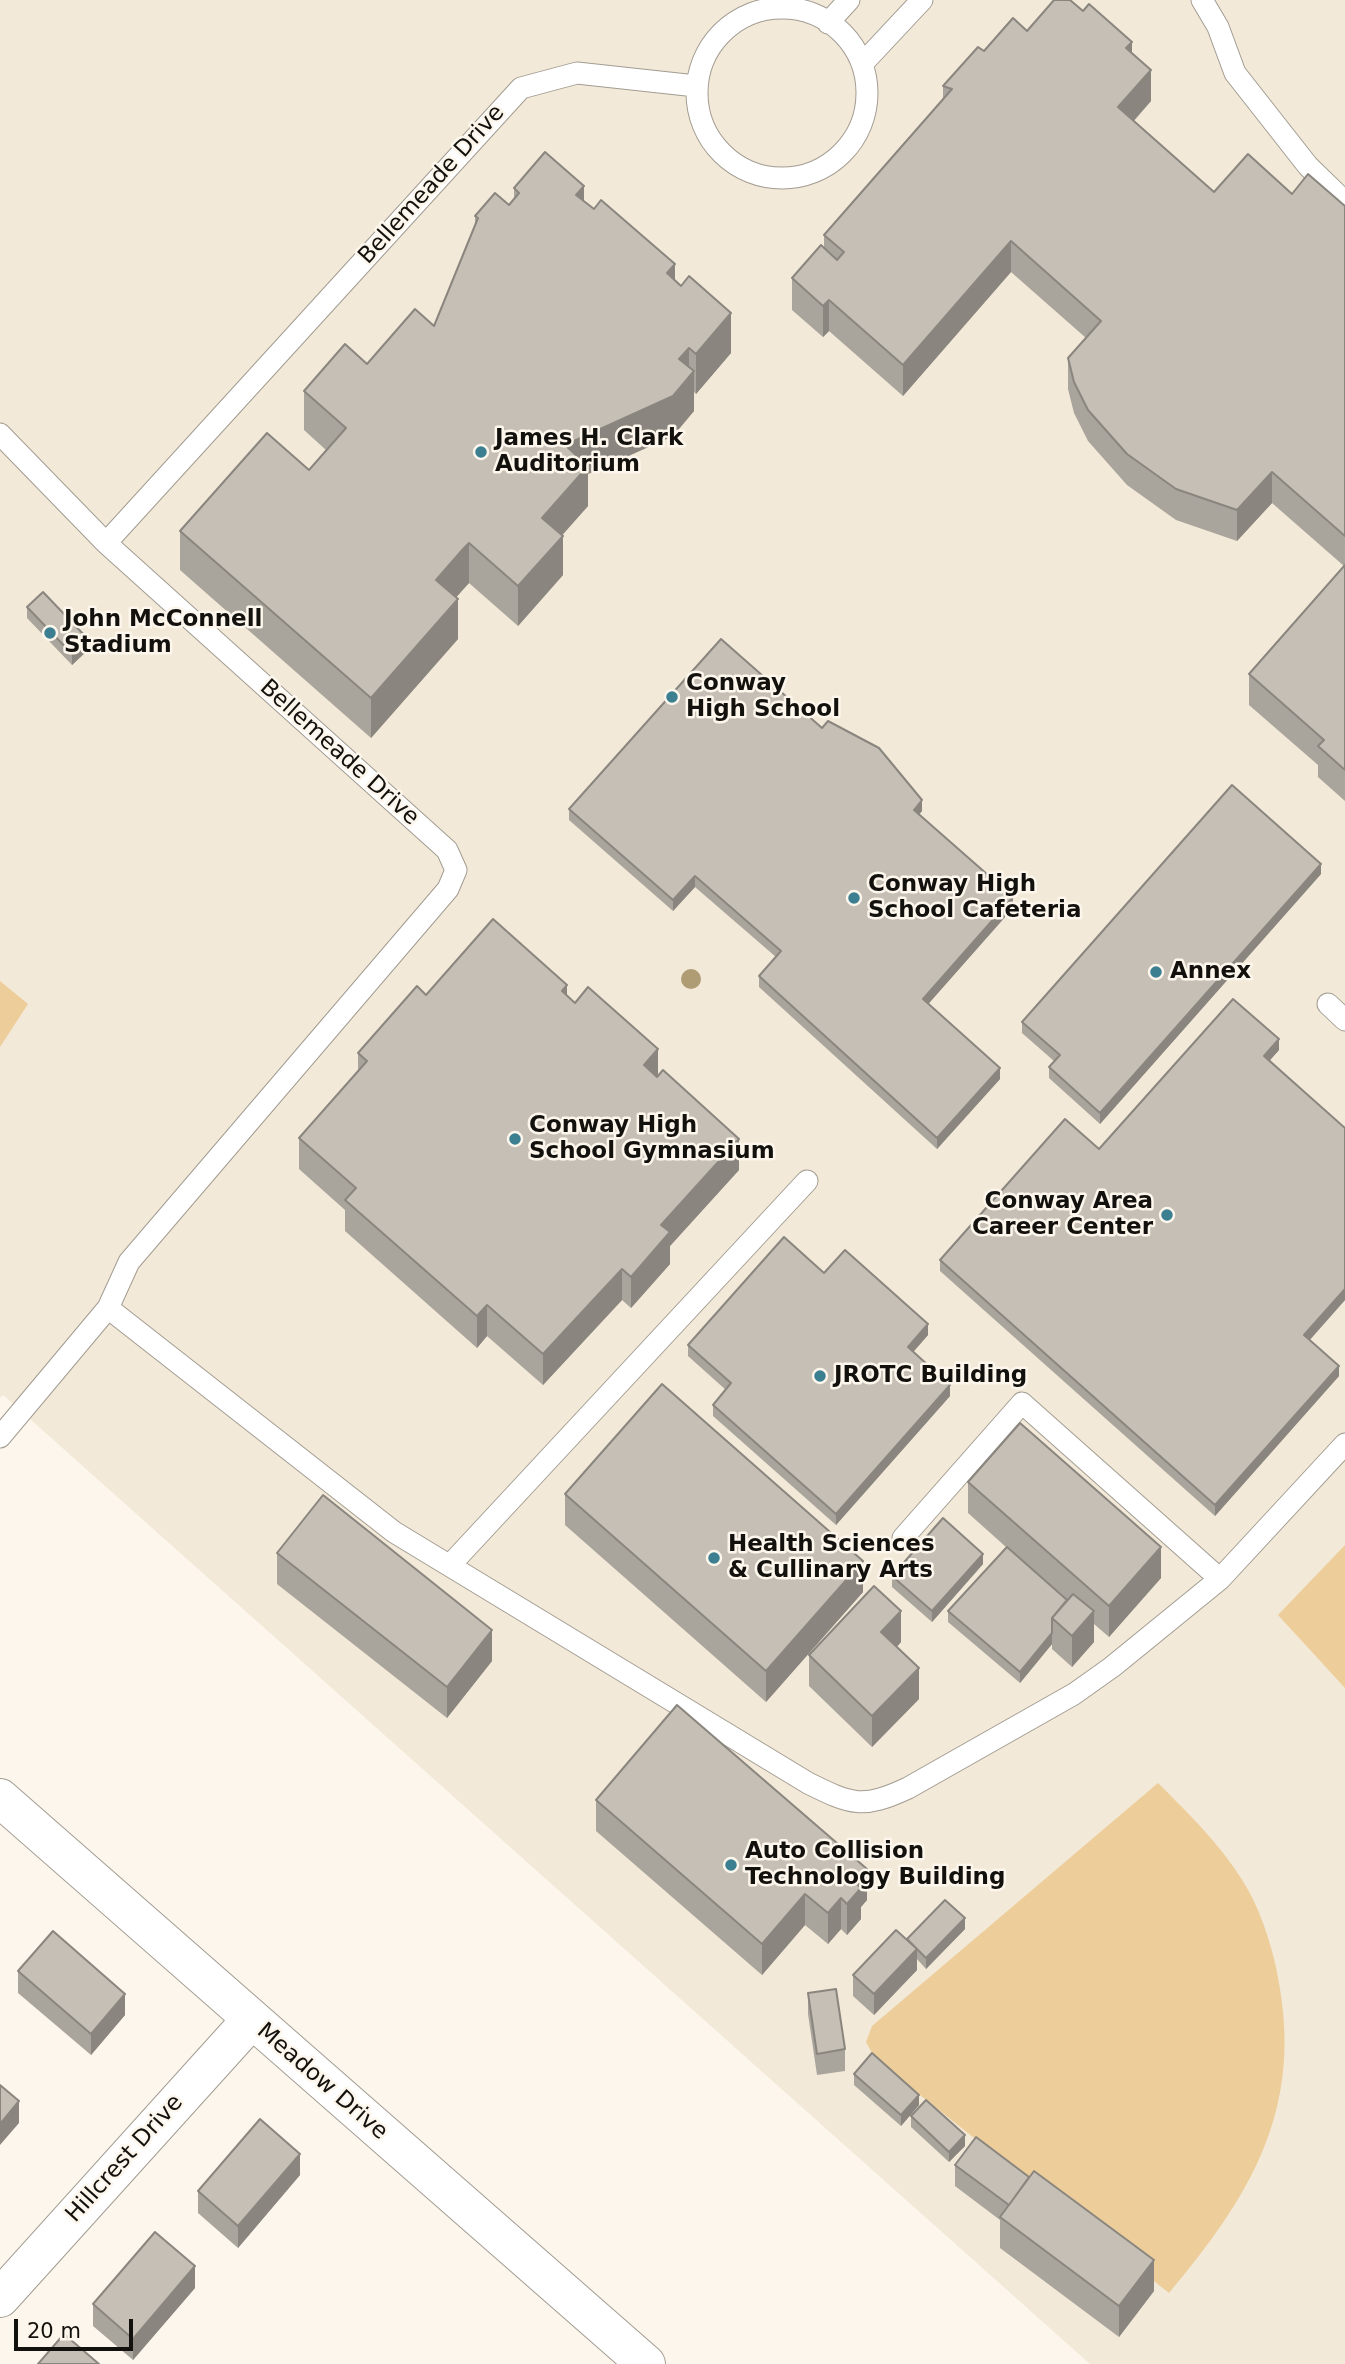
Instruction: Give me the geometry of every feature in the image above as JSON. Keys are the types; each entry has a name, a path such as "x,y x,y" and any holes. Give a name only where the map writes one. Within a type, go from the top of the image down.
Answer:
{"street":[{"name":"Meadow Drive","path":"0,1798 646,2364"},
{"name":"Hillcrest Drive","path":"0,2298 251,2020"}],"lane":[{"path":"828,23 849,0"},
{"path":"863,63 922,0"},
{"path":"1202,0 1218,27 1235,73 1308,166 1345,202"},
{"path":"757,5 811,12 828,23 834,25 853,45 863,63 868,96 862,123 848,147 828,165 803,176 765,176 746,170 722,154 705,130 696,102 696,86 709,46 729,25 757,5"},
{"name":"Bellemeade Drive","path":"0,1437 108,1308 129,1262 448,889 456,870 447,850 106,543 521,88 577,73 696,86"},
{"path":"0,434 106,543"},
{"path":"1328,1004 1345,1020"},
{"path":"451,1564 807,1181"},
{"path":"108,1308 394,1532 451,1564 808,1783 839,1799 858,1804 877,1802 908,1787 1074,1694 1220,1579 1345,1444"},
{"path":"903,1538 1022,1403 1220,1579"}],"shaded area":[{"name":"Conway High School","path":"0,0 1345,0 1345,2364 1090,2364 3,1395 0,1398"},
{"path":"0,981 28,1004 0,1047"},
{"path":"1345,1545 1345,1688 1278,1615"},
{"path":"1158,1783 1217,1846 1247,1888 1264,1924 1275,1964 1284,2034 1282,2077 1275,2116 1262,2153 1222,2224 1169,2293 876,2060 866,2042 872,2026"}],"building":[{"path":"1054,0 1070,0 1083,11 1089,4 1132,42 1126,48 1151,70 1118,107 1214,192 1248,154 1292,194 1308,174 1345,206 1345,536 1272,472 1237,510 1176,489 1127,454 1088,410 1074,382 1068,358 1101,321 1011,241 903,365 829,300 823,306 792,278 821,245 837,260 844,252 824,235 952,89 943,86 978,47 984,51 1013,18 1027,31"},
{"name":"James H. Clark Auditorium","path":"545,152 584,186 576,195 594,209 601,200 675,264 667,273 681,286 689,276 731,313 696,354 689,348 679,359 694,371 673,396 565,445 588,466 542,518 563,536 518,586 469,543 464,548 436,580 458,599 371,698 180,531 267,433 309,470 346,428 304,391 345,344 367,364 415,309 434,326 478,218 475,216 495,193 509,205 519,193 514,188"},
{"path":"1345,565 1345,770 1318,746 1324,740 1249,674"},
{"path":"43,592 88,639 72,654 27,607"},
{"name":"Conway High School Cafeteria","path":"721,639 822,728 828,721 879,748 922,800 914,810 1013,897 923,999 1000,1068 937,1138 759,976 781,951 695,876 673,900 569,809"},
{"name":"Annex","path":"1232,785 1321,864 1100,1113 1049,1067 1060,1055 1022,1022"},
{"name":"Conway High School Gymnasium","path":"493,919 567,985 562,991 575,1003 588,987 658,1049 644,1065 657,1077 663,1070 739,1139 661,1225 670,1232 631,1277 622,1269 543,1354 487,1305 477,1316 345,1200 356,1188 299,1138 367,1061 358,1053 417,986 426,995"},
{"name":"Conway Area Career Center","path":"1233,999 1279,1039 1264,1056 1345,1128 1345,1289 1304,1335 1339,1366 1215,1505 940,1260 1065,1119 1099,1149"},
{"name":"JROTC Building","path":"784,1237 824,1273 845,1250 928,1324 908,1347 950,1385 836,1514 713,1405 731,1383 688,1345"},
{"name":"Health Sciences & Cullinary Arts","path":"662,1384 863,1561 766,1671 565,1494"},
{"path":"1020,1423 1161,1547 1109,1606 968,1482"},
{"path":"323,1495 492,1630 447,1687 277,1553"},
{"path":"943,1518 983,1554 932,1611 892,1576"},
{"path":"1007,1547 1067,1600 1052,1618 1052,1633 1020,1672 948,1611"},
{"path":"874,1586 901,1611 881,1632 919,1668 872,1716 809,1655"},
{"path":"1073,1594 1094,1611 1072,1636 1052,1618"},
{"name":"Auto Collision Technology Building","path":"677,1705 867,1869 855,1882 861,1888 847,1904 841,1898 828,1913 805,1894 762,1944 596,1800"},
{"path":"945,1900 965,1918 926,1958 907,1939"},
{"path":"896,1930 917,1949 874,1994 853,1975"},
{"path":"53,1931 125,1994 91,2034 18,1971"},
{"path":"836,1989 845,2049 817,2054 808,1993"},
{"path":"872,2053 919,2095 901,2115 854,2074"},
{"path":"0,2085 19,2101 0,2124"},
{"path":"926,2100 965,2135 949,2152 911,2116"},
{"path":"260,2119 300,2154 238,2226 198,2191"},
{"path":"976,2137 1029,2177 1009,2205 955,2165"},
{"path":"1034,2171 1154,2260 1119,2306 1000,2217"},
{"path":"155,2232 195,2266 133,2339 93,2304"},
{"path":"64,2334 99,2364 38,2364"}],"place":[{"name":"James H. Clark Auditorium","path":"481,452"},
{"name":"John McConnell Stadium","path":"50,633"},
{"name":"Conway High School","path":"672,697"},
{"name":"Conway High School Cafeteria","path":"854,898"},
{"name":"Annex","path":"1156,972"},
{"name":"Conway High School Gymnasium","path":"515,1139"},
{"name":"Conway Area Career Center","path":"1167,1215"},
{"name":"JROTC Building","path":"820,1376"},
{"name":"Health Sciences & Cullinary Arts","path":"714,1558"},
{"name":"Auto Collision Technology Building","path":"731,1865"}]}
